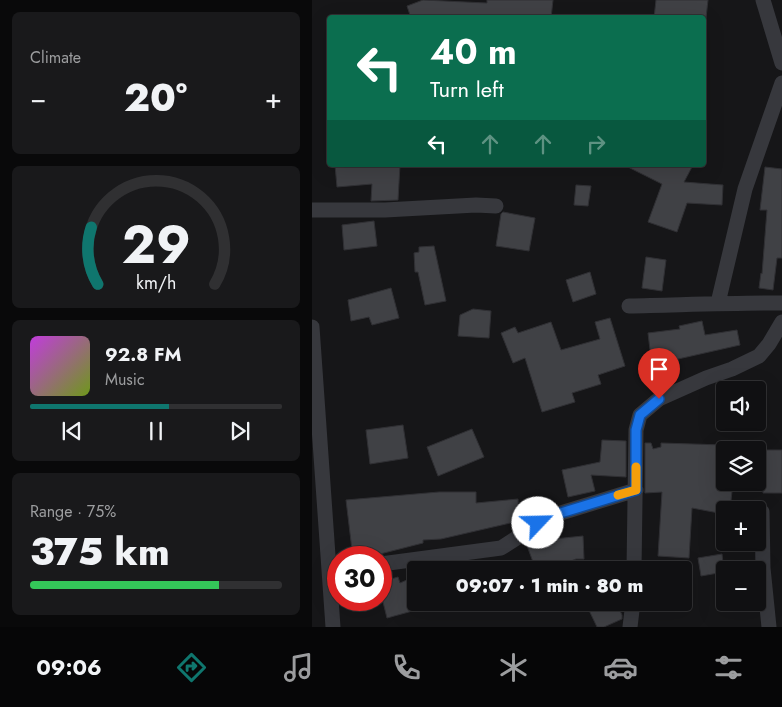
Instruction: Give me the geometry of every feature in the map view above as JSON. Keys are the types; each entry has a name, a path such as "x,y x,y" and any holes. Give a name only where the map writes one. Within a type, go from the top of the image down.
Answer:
{"street":[{"path":"763,0 782,63"},
{"path":"718,303 746,189 782,83"},
{"path":"312,210 385,210 476,205 496,206"},
{"path":"629,306 782,303"},
{"path":"634,561 636,430 640,415 659,399 706,378 732,370 759,356 769,344 782,322"},
{"path":"312,327 331,546"},
{"path":"392,563 500,548 551,516 636,490"},
{"path":"763,551 769,627"},
{"path":"333,611 333,627"},
{"path":"630,627 632,611"}],"building":[{"path":"423,0 487,3 487,0 553,0 551,15 410,15 407,6"},
{"path":"656,0 708,0 706,18 706,15 654,15"},
{"path":"335,167 400,167 398,200 371,201 372,184 337,187"},
{"path":"628,167 692,167 684,182 723,185 722,205 687,203 677,232 648,222 662,184"},
{"path":"765,167 782,169 782,258 777,258 773,290 759,288 762,274 767,210 760,210"},
{"path":"576,185 591,186 588,206 574,205"},
{"path":"503,212 535,218 529,251 496,246 501,214"},
{"path":"374,221 377,246 344,250 342,225"},
{"path":"434,246 446,301 425,305 418,272 415,272 414,253 419,252 419,247"},
{"path":"646,257 666,260 662,291 642,288"},
{"path":"590,272 596,294 573,302 566,280"},
{"path":"391,288 399,318 372,325 369,317 351,321 348,300"},
{"path":"473,309 491,311 489,338 458,336 460,315"},
{"path":"610,318 625,366 598,375 601,384 572,393 575,402 542,412 525,358 513,363 501,333 515,327 518,333 551,322 561,350 600,339 595,322"},
{"path":"702,321 705,335 737,330 740,345 678,359 679,372 653,375 648,333 680,329 679,326"},
{"path":"403,425 408,458 370,464 366,430"},
{"path":"472,429 484,457 438,476 427,447"},
{"path":"602,440 626,441 626,477 591,475 595,491 568,497 562,470 600,462"},
{"path":"645,443 651,443 653,449 661,447 661,443 716,445 716,491 732,491 731,501 716,501 716,512 692,508 689,558 658,556 662,492 645,493"},
{"path":"766,450 782,450 782,493 763,493 763,491 766,491"},
{"path":"439,492 476,492 476,503 518,499 519,521 441,539 423,540 423,543 392,551 392,546 352,546 346,500"},
{"path":"551,532 554,539 583,536 584,559 533,561 526,543 533,538"},
{"path":"722,554 723,561 716,561 716,573 701,576 698,558"},
{"path":"398,577 400,583 407,580 407,611 412,611 387,618 385,611 392,611 392,579"},
{"path":"589,611 620,611 622,619 604,627 597,627"}],"slow traffic":[{"path":"618,495 636,490 636,467"}],"route":[{"path":"538,523 551,516 636,490 636,430 640,415 659,399"}]}
